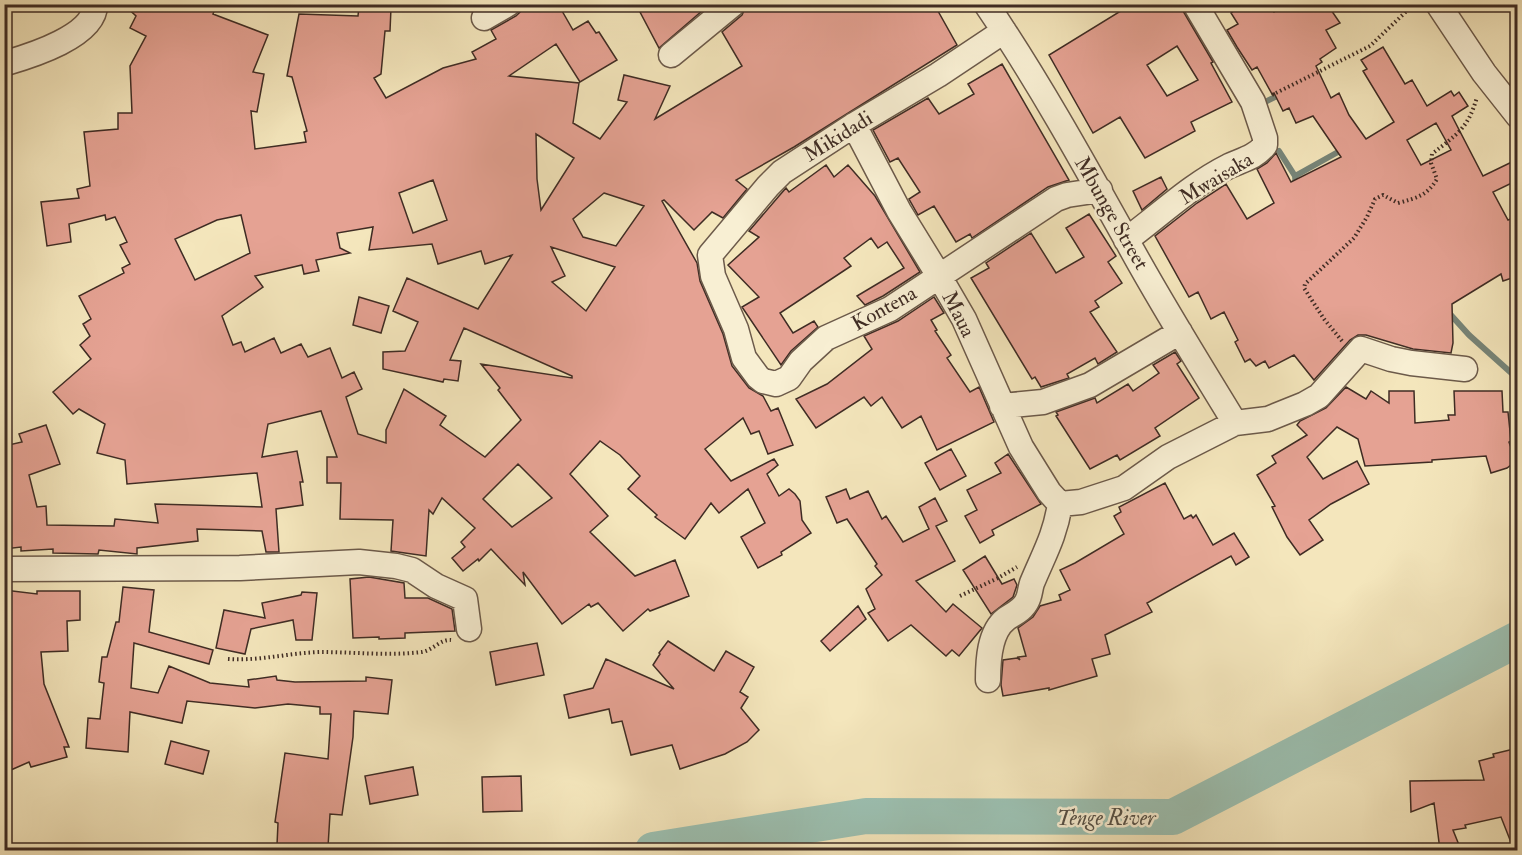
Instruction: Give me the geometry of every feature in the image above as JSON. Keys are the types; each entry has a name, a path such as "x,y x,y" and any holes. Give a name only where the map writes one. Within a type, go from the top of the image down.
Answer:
{"street":[{"path":"6,63 39,52 84,27 93,16 95,4"},
{"path":"484,18 508,4"},
{"path":"671,55 733,4"},
{"name":"Mbunge Street","path":"986,4 1100,190 1126,240 1235,423"},
{"name":"Mwaisaka","path":"1126,240 1157,214 1221,171 1261,151 1265,145 1265,138 1253,102 1195,4"},
{"path":"1438,4 1484,73 1518,116"},
{"name":"Mikidadi","path":"770,383 758,377 744,358 736,329 713,276 710,255 768,186 801,160 1004,31"},
{"name":"Maua","path":"854,125 899,212 964,319 1020,447 1049,492 1060,504"},
{"name":"Kontena","path":"770,383 783,382 789,378 801,361 826,338 890,309 1056,199 1100,190"},
{"path":"1002,406 1043,402 1090,385 1180,332"},
{"path":"988,680 988,657 999,627 1027,602 1056,528 1060,504 1081,502 1124,488 1168,457 1235,423 1268,419 1319,396 1358,350 1363,349 1411,363 1465,369"},
{"path":"4,569 240,568 359,562 396,566 412,570 436,586 465,599 469,629"}],"path":[{"path":"1253,102 1371,46 1414,4"},
{"path":"1358,350 1341,340 1324,319 1304,288 1305,284 1354,238 1375,199 1383,195 1398,203 1424,195 1429,191 1437,179 1431,164 1432,154 1464,128 1471,118 1484,73"},
{"path":"960,596 1014,568 1044,560"},
{"path":"228,659 252,661 319,652 372,654 422,652 433,649 447,640 467,641 469,629"}],"building":[{"path":"123,4 217,4 213,14 268,35 253,72 264,74 257,112 251,111 255,149 306,142 304,132 307,131 292,77 287,76 299,14 358,16 359,6 391,8 390,31 385,31 381,74 374,78 386,98 443,68 476,59 472,52 496,39 491,30 516,16 522,4 558,4 573,30 588,21 596,33 599,32 617,60 580,82 556,44 509,76 579,83 573,123 600,139 627,102 618,100 624,75 670,86 655,119 742,66 722,32 742,15 747,4 934,4 957,45 794,147 736,180 747,189 723,218 712,212 694,230 664,200 662,201 697,263 700,281 723,334 732,366 749,388 763,396 771,411 778,408 793,445 768,454 759,431 751,434 743,418 705,449 731,481 774,459 778,465 767,474 779,496 789,489 795,494 800,501 802,520 811,533 781,552 782,555 758,568 741,537 765,523 748,489 719,513 711,503 685,539 655,517 657,515 628,489 640,476 620,455 600,441 570,474 608,516 590,532 635,576 675,560 689,596 650,611 648,609 623,631 598,603 591,607 589,604 562,624 523,572 525,585 491,549 479,561 478,559 463,571 452,558 465,547 461,542 475,528 442,498 433,514 429,510 426,556 391,551 393,520 340,519 341,483 327,483 327,457 337,457 321,411 268,424 262,457 297,451 303,482 300,482 303,505 276,509 279,552 266,552 262,531 197,529 198,541 137,548 137,554 99,550 98,554 53,553 53,549 21,551 21,547 4,549 4,446 22,442 19,434 46,425 60,464 29,475 37,507 46,506 47,525 114,526 115,519 158,523 155,504 262,507 257,473 127,484 125,460 97,453 105,424 79,409 73,414 53,392 91,359 80,345 90,336 83,324 91,319 79,296 124,273 122,268 130,264 120,245 127,242 115,217 106,220 105,215 69,224 71,242 47,246 41,202 79,198 77,189 90,186 84,132 118,129 118,113 132,113 130,66 146,36 130,28 136,16","holes":["536,134 574,158 541,210 537,179","433,180 447,220 413,233 399,193","604,193 644,206 616,246 583,237 573,219","241,215 250,253 195,280 175,239 217,220","373,227 369,250 432,244 438,264 481,251 485,264 512,255 478,309 407,278 393,311 418,322 405,351 383,352 383,369 443,382 444,379 458,381 461,361 450,360 464,328 572,376 572,378 481,364 521,420 485,457 440,425 446,416 404,389 386,430 386,443 358,434 346,397 362,389 354,372 342,378 330,348 308,357 301,344 281,353 274,338 245,352 241,342 233,345 222,316 263,287 255,276 302,265 304,274 319,271 316,260 350,253 340,248 337,233","551,247 615,267 586,311 552,282 565,276","518,464 552,498 512,527 483,499"]},
{"path":"654,4 710,4 659,48 640,12"},
{"path":"1132,4 1181,4 1232,102 1191,122 1195,131 1145,158 1120,117 1093,133 1049,55","holes":["1177,46 1198,80 1167,96 1147,65"]},
{"path":"1244,4 1269,4 1274,12 1283,6 1288,7 1292,4 1327,4 1340,23 1326,30 1336,48 1320,59 1322,62 1316,66 1331,98 1339,93 1349,115 1366,139 1394,122 1363,71 1367,69 1361,60 1383,47 1405,84 1412,80 1427,106 1451,91 1454,96 1459,92 1468,106 1452,116 1483,176 1518,159 1518,180 1493,192 1508,220 1518,216 1518,276 1503,281 1501,274 1452,304 1451,353 1413,349 1366,335 1358,335 1350,340 1314,380 1294,355 1269,368 1265,361 1256,366 1250,359 1245,362 1235,342 1238,340 1224,312 1211,319 1198,292 1189,297 1155,236 1197,203 1226,184 1247,219 1274,203 1257,169 1267,163 1276,153 1291,182 1341,157 1313,116 1296,123 1289,108 1283,111 1257,67 1252,70 1227,30 1238,24 1231,13","holes":["1436,123 1451,150 1421,165 1407,140"]},
{"path":"1002,64 1069,180 1048,187 972,238 970,234 956,242 934,206 918,215 909,199 920,192 898,158 890,162 873,130 928,98 939,114 974,94 968,84"},
{"path":"826,165 834,177 848,165 875,196 920,272 865,305 857,296 904,268 887,242 878,248 871,238 844,258 851,266 780,313 793,333 814,321 818,327 791,351 781,365 742,307 759,297 728,265 759,237 749,231 786,188 789,192"},
{"path":"1161,177 1167,189 1142,210 1133,191"},
{"path":"1089,214 1116,256 1108,262 1122,283 1095,301 1099,307 1090,312 1117,352 1098,364 1095,358 1067,374 1069,378 1041,387 1035,377 1032,379 971,278 989,268 986,263 1031,233 1056,273 1084,257 1066,228"},
{"path":"359,297 389,306 381,333 353,325"},
{"path":"934,297 944,313 931,320 937,330 935,331 951,355 947,358 970,392 979,387 994,422 937,450 921,416 902,428 882,397 871,406 864,397 816,428 796,399 827,384 872,349 864,336 898,321"},
{"path":"1175,352 1181,361 1177,364 1199,398 1155,428 1160,436 1120,460 1117,455 1090,469 1056,416 1058,415 1056,412 1095,398 1097,403 1128,384 1133,391 1159,373 1153,365"},
{"path":"1346,387 1366,399 1371,391 1389,403 1389,391 1414,391 1415,423 1449,420 1448,415 1455,415 1454,391 1502,391 1503,412 1508,412 1511,441 1509,442 1516,461 1507,468 1491,473 1486,456 1365,466 1358,439 1337,427 1307,457 1323,479 1357,461 1369,484 1331,504 1309,520 1323,540 1300,555 1287,537 1272,507 1275,506 1257,475 1276,463 1272,456 1307,435 1297,425 1300,421 1326,408"},
{"path":"951,449 966,476 940,490 925,463"},
{"path":"1008,454 1041,504 992,530 994,535 980,543 965,516 977,510 967,490 1001,473 995,463"},
{"path":"1165,483 1184,519 1191,515 1193,518 1196,515 1213,545 1234,533 1249,557 1236,565 1231,556 1147,603 1152,612 1105,635 1110,654 1092,659 1097,676 1049,690 1049,688 1003,696 1001,685 1003,660 1017,658 1020,660 1018,657 1026,656 1018,628 1033,617 1040,606 1061,600 1059,595 1070,590 1060,570 1124,534 1114,516 1121,512 1119,507"},
{"path":"846,489 850,499 868,491 882,519 886,516 903,542 929,529 919,507 935,498 947,521 936,526 955,561 916,581 946,612 953,604 982,628 959,656 952,650 946,656 911,625 888,641 868,613 875,609 866,589 882,575 847,519 837,523 826,497"},
{"path":"985,556 1002,584 1014,579 1017,585 1013,597 991,614 963,570"},
{"path":"369,577 404,583 405,598 428,598 452,609 455,631 405,633 405,638 353,638 350,579"},
{"path":"123,587 154,590 149,632 213,650 209,664 134,643 131,688 158,693 169,666 210,683 249,687 248,680 276,676 277,680 295,682 366,681 366,677 392,680 388,714 354,711 353,737 342,815 330,814 328,847 277,845 278,823 275,822 285,753 328,759 331,714 320,714 320,707 288,704 255,708 187,701 182,723 130,712 128,752 86,748 88,718 100,719 104,683 99,682 102,657 107,657 116,622 119,622"},
{"path":"4,590 37,594 37,591 80,591 80,620 67,621 68,651 41,652 44,684 69,747 64,747 67,757 31,767 29,762 4,773"},
{"path":"302,592 317,593 312,640 296,640 293,620 251,629 245,654 216,648 224,610 265,618 262,603 301,595"},
{"path":"858,606 866,619 830,651 821,641"},
{"path":"668,641 714,671 726,651 754,667 740,692 748,697 741,708 759,730 747,742 725,754 680,769 672,745 631,755 622,721 612,723 609,709 569,718 564,695 593,688 606,659 674,689 653,665"},
{"path":"537,643 544,675 496,685 490,652"},
{"path":"171,741 209,751 203,774 165,764"},
{"path":"1518,748 1518,850 1514,850 1501,817 1453,830 1461,850 1440,850 1434,803 1411,812 1410,781 1484,780 1479,761 1494,757 1493,754"},
{"path":"413,767 418,795 370,804 365,776"},
{"path":"521,776 522,811 483,812 482,777"}],"waterway":[{"path":"1261,104 1281,94"},
{"path":"1279,151 1295,176 1296,188"},
{"path":"1295,176 1338,152"},
{"path":"1446,315 1450,314 1469,335 1518,379"},
{"name":"Tenge River","path":"653,850 866,816 1173,817 1518,639"}]}
